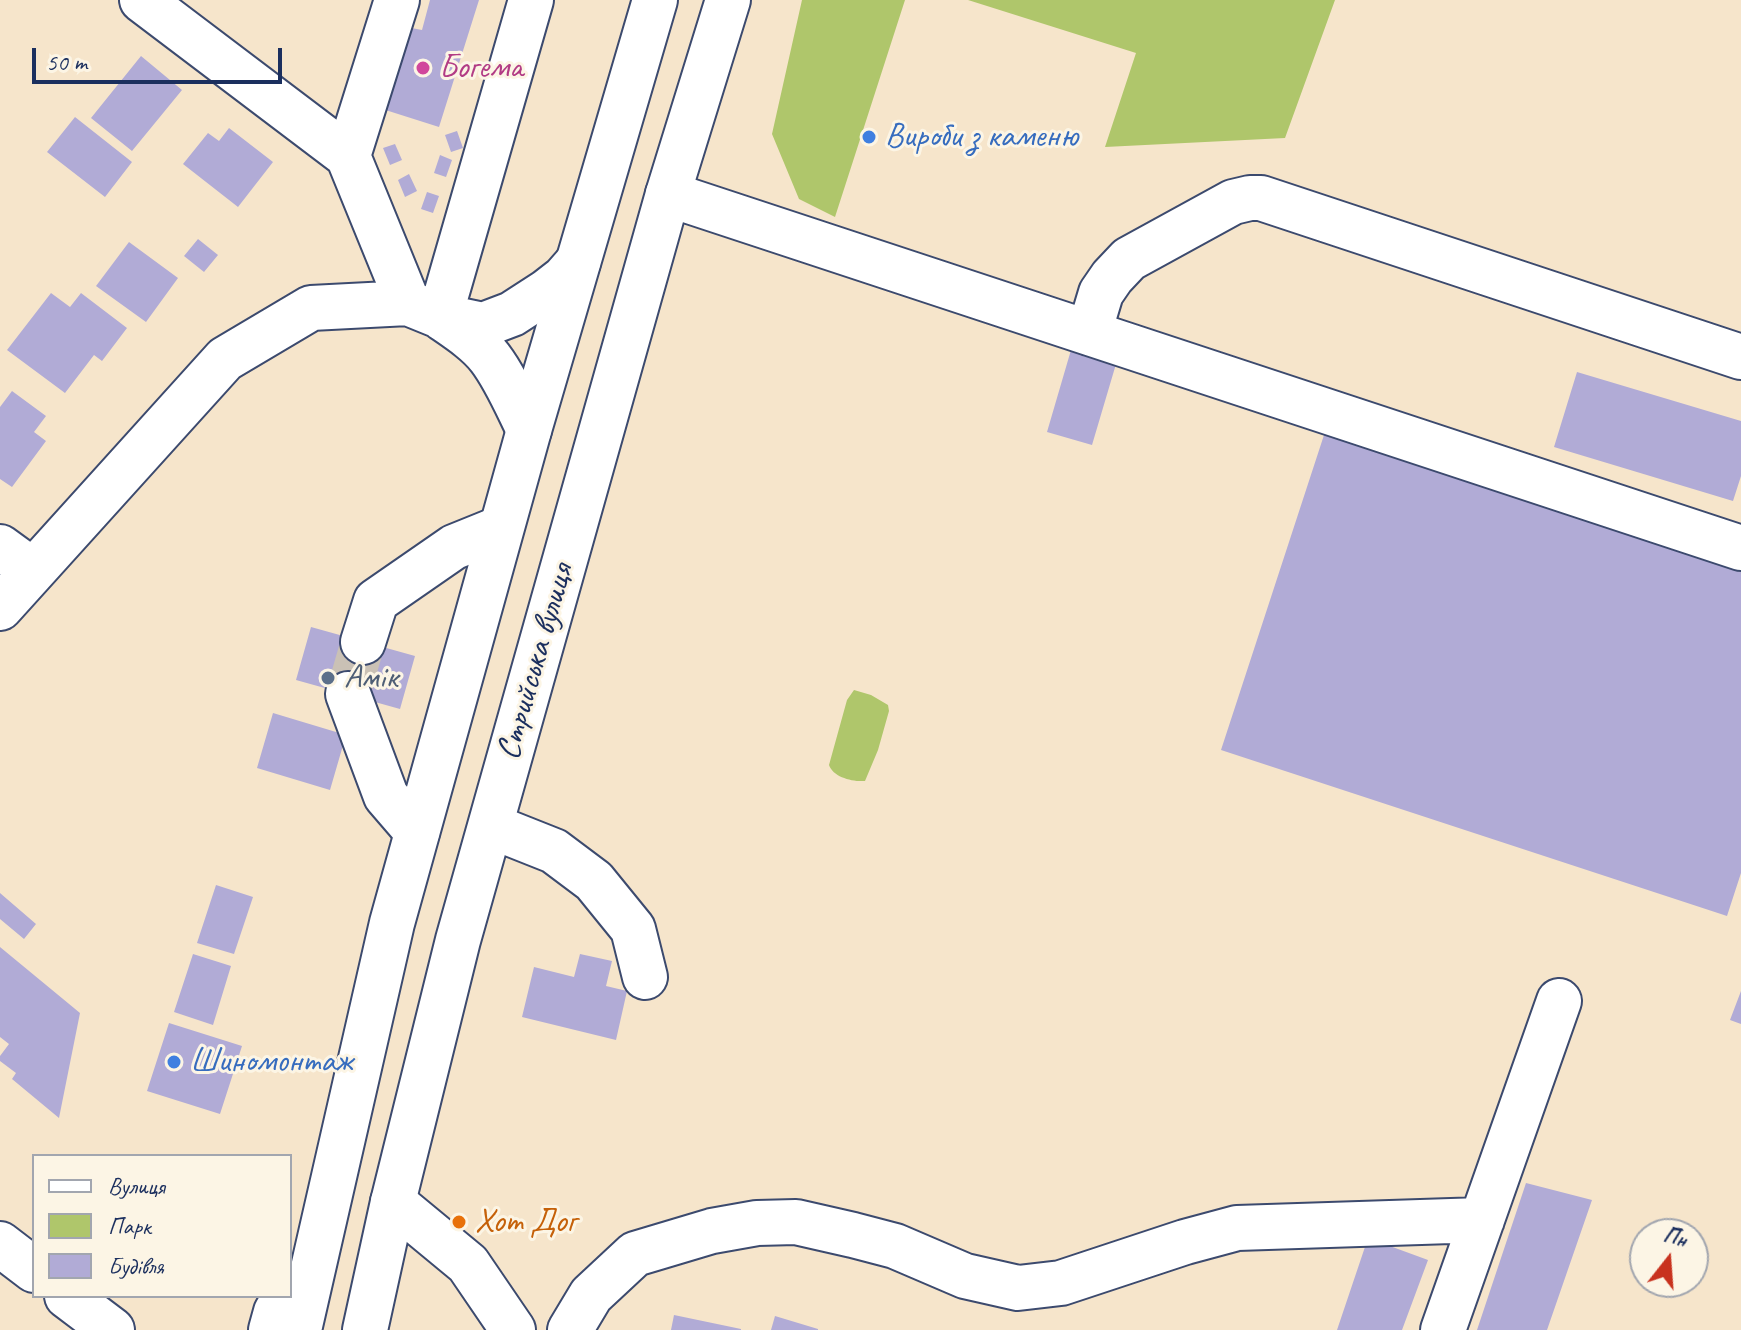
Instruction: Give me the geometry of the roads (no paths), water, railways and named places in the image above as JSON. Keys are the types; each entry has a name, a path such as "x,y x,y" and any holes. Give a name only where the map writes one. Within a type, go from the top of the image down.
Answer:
{"main road":[{"path":"142,0 348,156 424,310 463,333 489,356 529,430"},
{"path":"348,156 397,0"},
{"path":"424,310 531,0"},
{"name":"Стрийська вулиця","path":"299,1330 296,1287 392,923 501,528 655,0"},
{"name":"Стрийська вулиця","path":"365,1330 393,1202 458,940 668,194 728,0"},
{"path":"668,194 1741,548"},
{"path":"1089,333 1101,293 1129,259 1233,202 1261,198 1741,357"},
{"path":"0,608 16,559 225,359 311,308 424,310 483,325 512,314 546,292 578,262"},
{"path":"363,642 376,601 454,547 501,528"},
{"path":"348,694 386,796 417,832"},
{"path":"491,826 554,851 594,881 633,929 645,977"},
{"path":"1443,1330 1559,1001"},
{"path":"393,1202 468,1264 513,1330"},
{"path":"570,1330 591,1295 635,1254 712,1231 757,1223 796,1222 853,1235 895,1246 965,1276 1018,1288 1061,1283 1237,1228 1482,1220"},
{"path":"0,1244 32,1268"},
{"path":"70,1298 112,1330"},
{"path":"271,1330 276,1312 287,1298"}],"tunnel":[{"path":"348,694 363,642"}],"place":[{"name":"Богема","path":"423,68"},
{"name":"Вироби з каменю","path":"869,137"},
{"name":"Амік","path":"328,678"},
{"name":"Шиномонтаж","path":"174,1062"},
{"name":"Хот Дог","path":"459,1222"}]}
